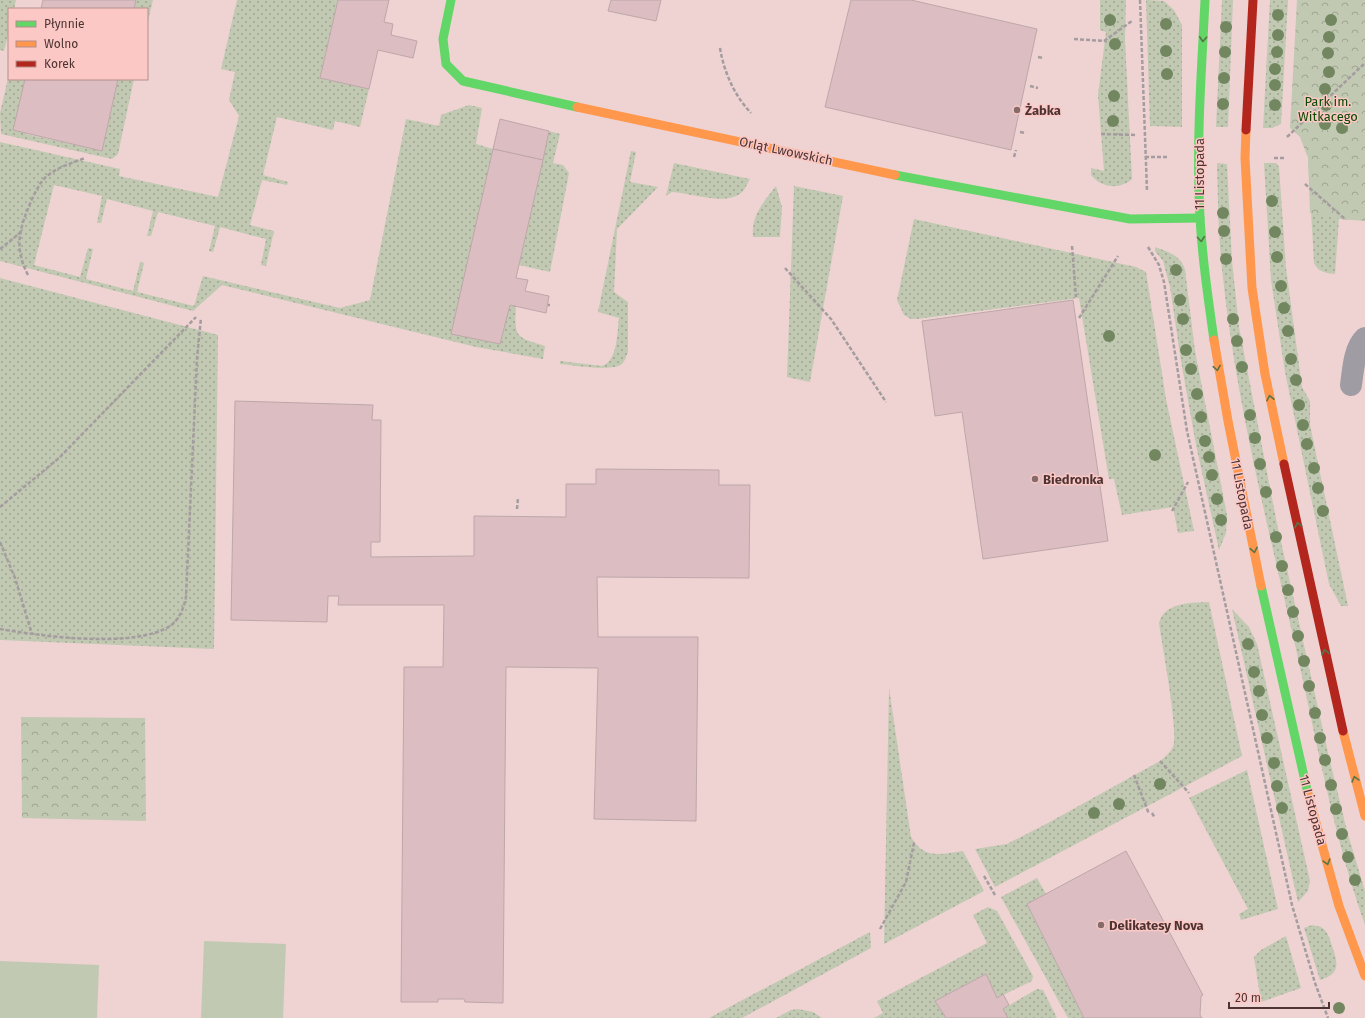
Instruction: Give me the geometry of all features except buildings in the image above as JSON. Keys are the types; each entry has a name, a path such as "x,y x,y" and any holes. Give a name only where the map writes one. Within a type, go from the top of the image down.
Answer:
{"main road":[{"name":"Orląt Lwowskich","path":"452,0 443,39 446,64 463,81 494,89 899,175 1130,219 1200,218"},
{"name":"11 Listopada","path":"1206,0 1199,136 1200,218 1206,292 1217,370 1262,590 1305,784 1339,906 1365,976"},
{"path":"1253,0 1245,158 1252,288 1265,374 1339,716 1365,816"}],"street":[{"path":"1351,385 1359,344 1365,338"}],"path":[{"path":"1140,0 1147,195"},
{"path":"1074,39 1104,41 1132,21"},
{"path":"720,48 727,76 737,95 752,114"},
{"path":"1038,57 1044,58"},
{"path":"1287,137 1365,63"},
{"path":"1030,86 1038,88"},
{"path":"1020,132 1026,133"},
{"path":"1101,134 1136,135"},
{"path":"1014,156 1016,150"},
{"path":"1145,157 1172,157"},
{"path":"28,275 21,257 21,232 25,214 42,180 62,167 86,158"},
{"path":"1305,184 1345,219"},
{"path":"0,249 21,232"},
{"path":"1072,246 1076,297"},
{"path":"1147,247 1159,265 1164,282 1187,431 1292,905 1315,983 1328,1018"},
{"path":"1079,318 1118,256"},
{"path":"785,268 831,319 886,402"},
{"path":"0,507 59,458 196,317"},
{"path":"0,629 32,634 80,638 146,635 171,625 184,607 186,597 197,358 201,318"},
{"path":"1172,510 1188,482"},
{"path":"517,509 518,498"},
{"path":"0,542 15,578 32,634"},
{"path":"1160,761 1188,793"},
{"path":"1134,775 1151,813 1155,818"},
{"path":"880,928 906,882 914,843"},
{"path":"984,876 995,895"}],"green space":[{"path":"0,0 16,0 14,8 8,8 8,35 4,51 0,50"},
{"path":"136,0 153,0 148,21 148,8 134,8"},
{"path":"237,0 338,0 320,78 369,89 360,127 335,121 333,130 277,117 263,175 288,182 287,185 262,180 250,225 274,231 266,266 261,265 266,239 220,227 213,252 209,251 215,226 158,212 151,236 147,236 153,211 107,199 101,223 97,223 102,196 54,185 34,265 80,277 88,248 93,249 86,279 133,291 140,262 144,263 137,292 194,306 203,276 340,308 370,300 406,119 439,126 441,115 469,105 482,108 476,144 493,149 500,343 510,305 516,306 516,324 519,335 523,338 545,346 543,359 476,347 222,285 193,311 0,261 0,142 120,169 119,176 218,197 239,116 229,100 235,72 221,69"},
{"path":"1100,0 1126,0 1125,40 1132,179 1127,183 1116,186 1100,183 1091,175 1091,168 1104,171 1098,95 1106,32 1100,30"},
{"path":"1146,0 1164,1 1174,10 1182,25 1182,127 1150,126"},
{"path":"1222,0 1233,0 1228,127 1216,127"},
{"path":"1270,0 1288,0 1281,124 1272,128 1263,128"},
{"name":"Park im. Witkacego","path":"1297,0 1365,0 1365,221 1339,219 1310,213 1308,158 1300,137 1290,128"},
{"path":"8,78 8,80 25,80 26,134 102,151 118,80 134,80 118,154 112,159 1,134 0,113"},
{"path":"549,131 560,134 553,163 563,165 569,173 550,272 519,265"},
{"path":"631,151 636,152 630,182 658,187 617,229 614,292 628,302 628,352 622,364 610,368 560,364 560,361 602,366 607,363 614,352 619,318 598,312"},
{"path":"1308,158 1365,221 1355,219 1339,219 1335,274 1320,270 1314,263"},
{"path":"674,163 750,179 745,189 734,197 717,199 672,192 666,196"},
{"path":"1217,163 1227,164 1232,261 1239,327 1277,524 1329,757 1347,831 1365,891 1365,925 1344,857 1326,788 1243,412 1222,269"},
{"path":"1264,163 1276,163 1279,167 1286,268 1302,387 1310,401 1310,425 1348,606 1341,606 1329,584 1285,372 1271,280"},
{"path":"776,186 782,207 780,237 753,237 756,216 762,204"},
{"path":"794,186 843,196 810,382 787,377"},
{"path":"914,219 1136,267 1146,272 1166,399 1194,531 1178,533 1173,507 1122,515 1114,479 1109,479 1079,298 917,319 911,319 904,315 897,300"},
{"path":"1155,247 1177,257 1185,270 1195,351 1227,515 1226,533 1219,550 1196,445 1170,287 1163,261 1155,251"},
{"path":"0,278 218,335 214,649 0,640"},
{"path":"1209,602 1242,756 995,887 975,849 1007,844 1160,761 1170,751 1173,747 1174,725 1159,623 1162,616 1172,607"},
{"path":"1232,609 1249,627 1257,644 1310,881 1308,891 1298,902"},
{"path":"889,688 911,837 922,849 934,854 963,851 984,891 884,944"},
{"path":"21,717 145,718 146,821 22,818"},
{"path":"1247,770 1278,909 1241,920 1239,914 1248,909 1189,798"},
{"path":"1037,878 1046,894 1075,1001 1084,1018 1068,1018 1001,897"},
{"path":"988,907 997,911 1033,976 1032,981 997,998 986,974 935,1001 946,1018 874,1018 883,1013 877,1001 987,943 973,915"},
{"path":"1312,925 1321,927 1327,933 1336,958 1335,971 1327,978 1320,980 1304,928"},
{"path":"870,932 871,948 742,1018 709,1018"},
{"path":"1286,936 1301,988 1261,1002 1254,957 1261,950"},
{"path":"204,941 286,944 283,1018 201,1018"},
{"path":"0,961 99,965 97,1018 0,1018"},
{"path":"1037,989 1043,990 1057,1018 1008,1018 1003,1009"},
{"path":"798,1009 813,1012 822,1018 776,1018 791,1010"}],"traffic: fast":[{"path":"451,0 443,39 446,64 463,81 577,107"},
{"path":"1205,0 1199,120 1199,192 1202,248 1214,340"},
{"path":"895,175 1130,219 1200,218"},
{"path":"1261,586 1308,794"}],"traffic: slow":[{"path":"577,107 895,175"},
{"path":"1246,130 1245,158 1252,288 1265,374 1284,464"},
{"path":"1214,340 1228,421 1261,586"},
{"path":"1343,731 1365,816"},
{"path":"1308,794 1339,906 1365,976"}],"traffic: jam":[{"path":"1246,130 1253,0"},
{"path":"1284,464 1343,731"}],"place":[{"name":"Żabka","path":"1017,110"},
{"name":"Biedronka","path":"1035,479"},
{"name":"Delikatesy Nova","path":"1101,925"}]}
